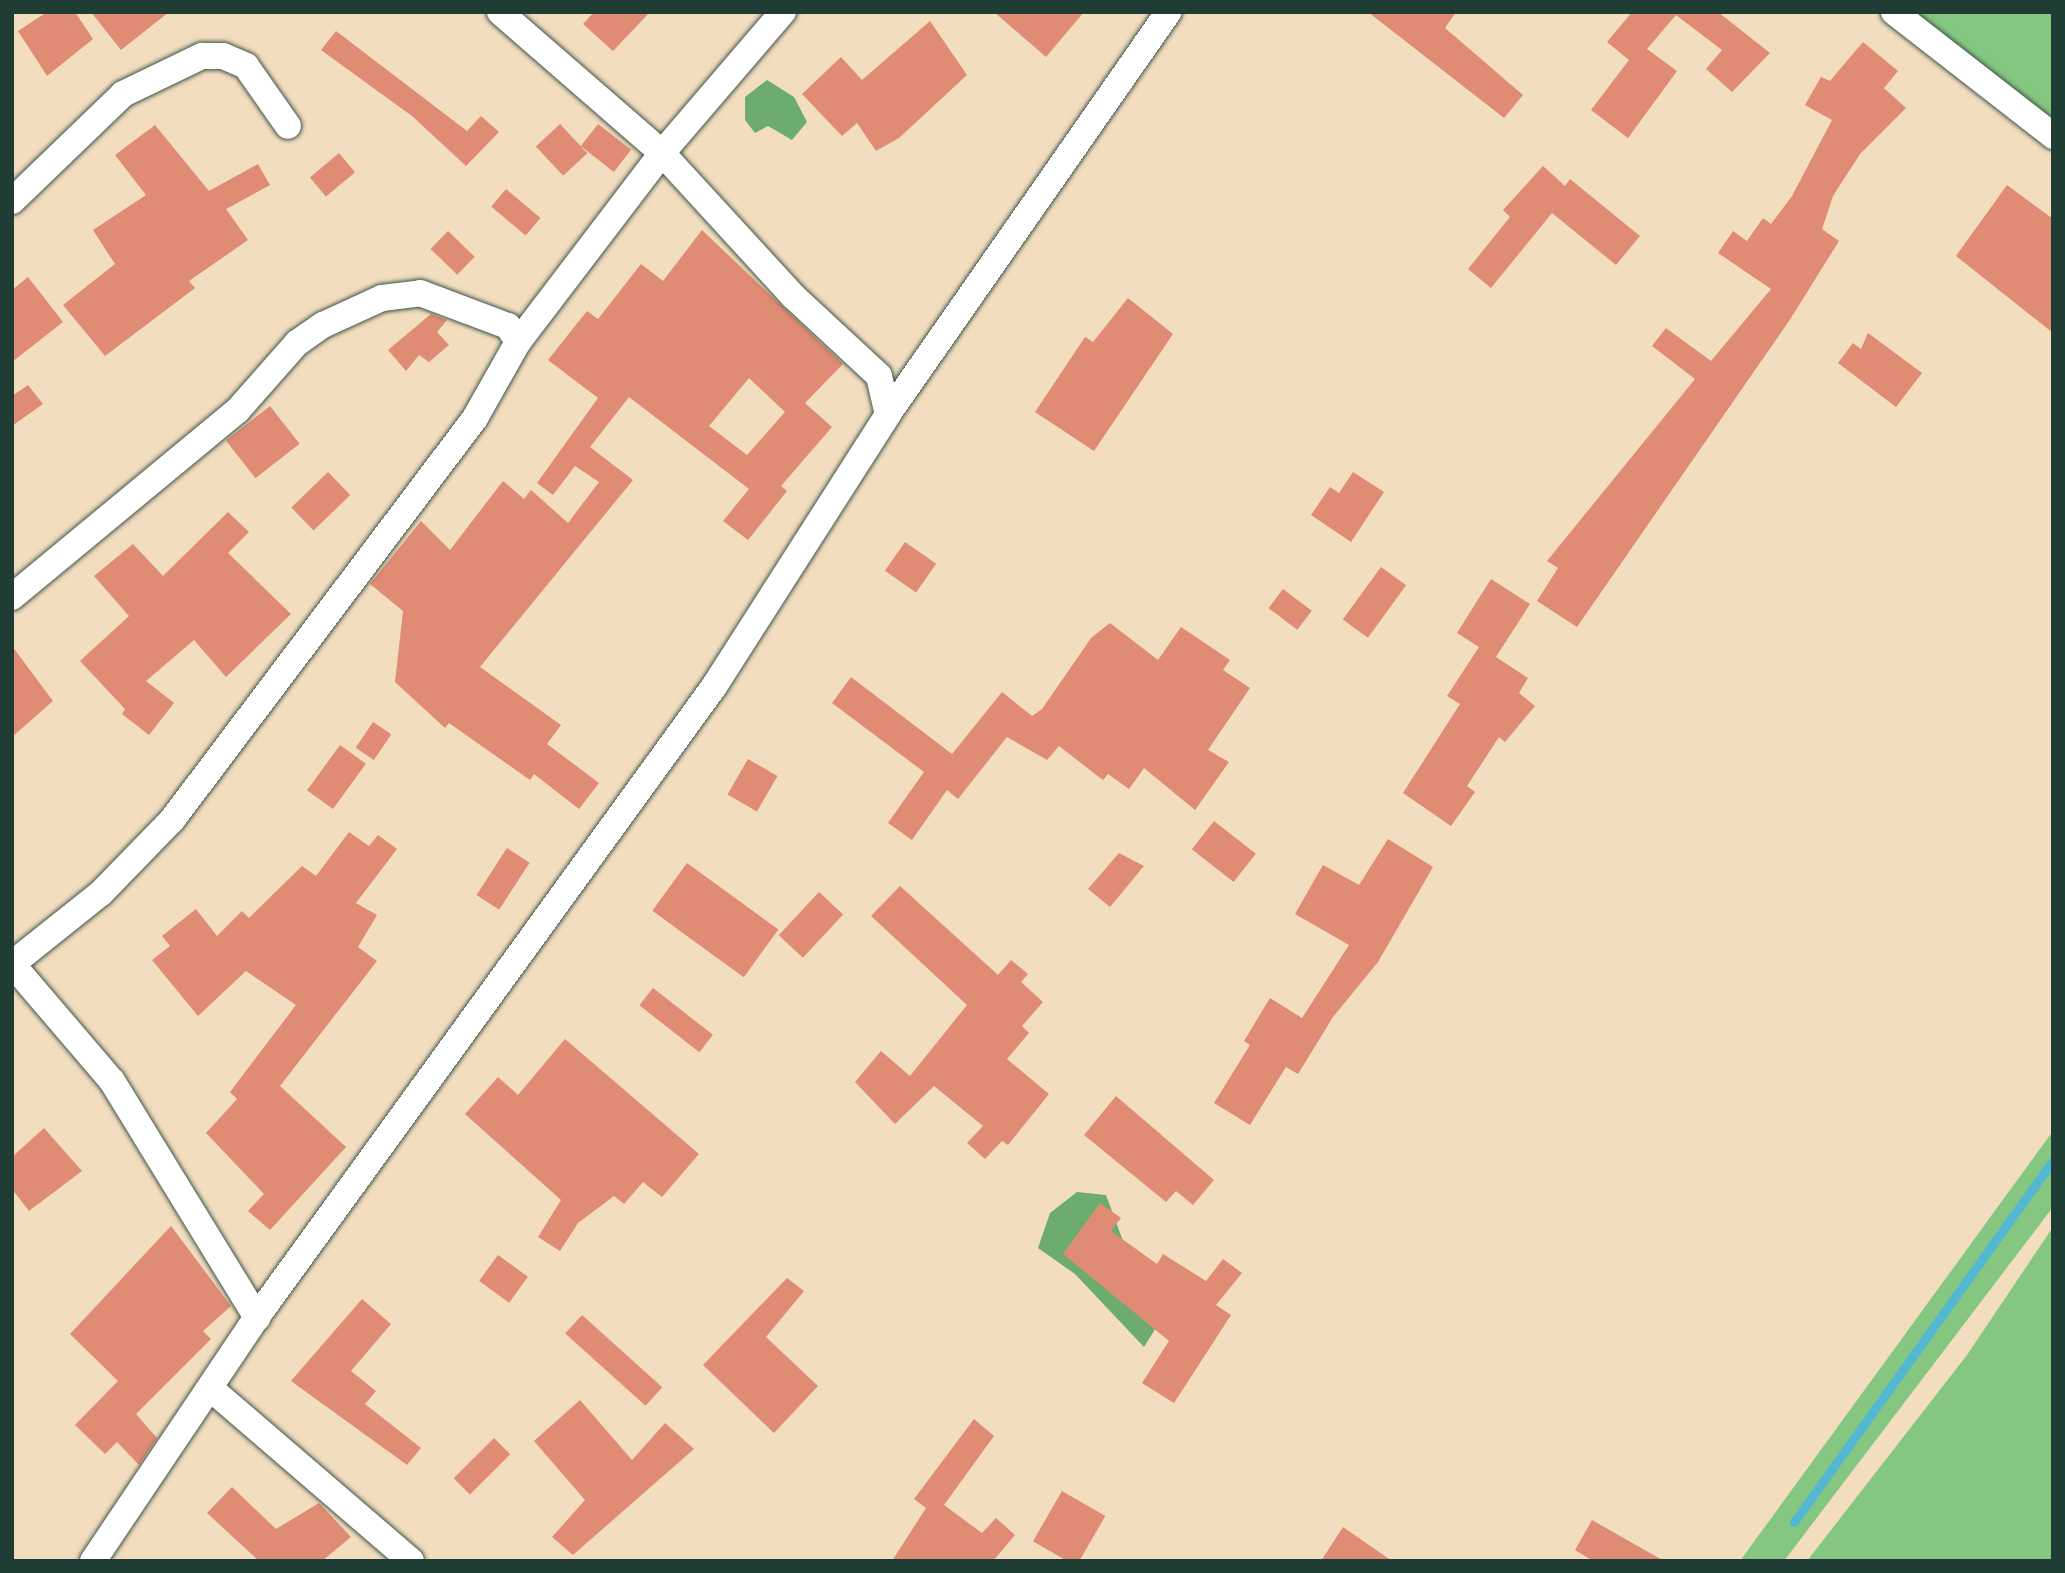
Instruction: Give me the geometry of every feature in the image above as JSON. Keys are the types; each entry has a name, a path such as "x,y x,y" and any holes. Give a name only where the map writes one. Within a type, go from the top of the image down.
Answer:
{"street":[{"path":"500,12 662,153 793,296 879,376 888,414"},
{"path":"257,1318 112,1082 12,964 101,893 173,820 475,418 518,342 662,153 783,12"},
{"path":"93,1561 257,1318 715,685 888,414 1168,12"},
{"path":"1894,12 2053,136"},
{"path":"12,201 123,94 202,56 223,56 246,66 288,126"},
{"path":"12,597 227,420 297,342 323,325 382,298 420,293 499,321 518,342"},
{"path":"210,1388 411,1561"}],"green space":[{"path":"1894,12 2053,12 2053,136"},
{"path":"767,80 794,97 807,122 792,140 768,126 755,133 745,120 745,97"},
{"path":"2053,1131 2053,1207 1784,1561 1740,1561"},
{"path":"1077,1192 1106,1195 1123,1241 1182,1286 1144,1347 1075,1274 1038,1248 1050,1213"},
{"path":"2053,1227 2053,1561 1807,1561 1967,1355"}],"building":[{"path":"47,12 75,12 93,39 47,76 18,31"},
{"path":"91,12 169,12 121,50"},
{"path":"594,12 650,12 613,51 583,24"},
{"path":"994,12 1084,12 1046,57"},
{"path":"1368,12 1456,12 1445,28 1523,95 1504,118"},
{"path":"1632,12 1718,12 1770,53 1732,92 1706,69 1722,50 1676,15 1647,49 1677,71 1628,138 1591,110 1629,60 1607,42"},
{"path":"930,21 967,75 899,138 876,151 857,123 842,136 802,94 841,57 862,80"},
{"path":"336,31 467,131 481,116 499,132 466,166 412,116 321,50"},
{"path":"1863,42 1898,71 1884,88 1906,108 1860,154 1833,196 1822,229 1839,241 1791,318 1577,627 1537,601 1558,568 1547,561 1695,379 1652,346 1666,328 1711,361 1771,289 1718,253 1733,231 1747,241 1763,218 1771,224 1792,196 1832,120 1805,105 1821,77 1830,81"},
{"path":"560,124 587,153 563,176 536,147"},
{"path":"598,124 631,150 614,172 581,146"},
{"path":"155,125 209,191 258,164 270,185 226,209 248,240 189,281 195,288 105,356 63,305 115,264 93,230 146,195 115,155"},
{"path":"339,153 355,172 326,197 310,177"},
{"path":"1543,166 1565,186 1570,179 1640,236 1616,265 1552,213 1491,288 1468,269 1510,217 1503,210"},
{"path":"2007,185 2053,219 2053,333 1956,256"},
{"path":"506,189 540,218 526,236 491,207"},
{"path":"702,230 843,364 805,403 832,427 781,486 787,491 748,540 723,521 749,489 629,397 590,447 633,480 480,667 561,725 547,744 599,783 579,809 534,774 530,780 449,723 445,728 395,682 403,611 370,584 421,521 450,550 503,481 524,499 531,490 568,523 599,482 575,466 553,495 537,483 598,398 548,360 587,311 598,319 641,264 663,281","holes":["749,378 785,412 747,455 709,426"]},
{"path":"448,231 475,257 457,275 431,249"},
{"path":"28,277 63,322 12,362 12,290"},
{"path":"1128,298 1173,334 1094,451 1035,412 1085,337 1093,342"},
{"path":"431,314 447,320 437,332 449,345 429,362 419,355 406,371 388,350"},
{"path":"1868,333 1922,373 1896,407 1838,363 1853,343 1861,349"},
{"path":"28,385 43,404 12,426 12,396"},
{"path":"270,406 300,444 255,478 226,440"},
{"path":"328,472 350,495 314,530 291,507"},
{"path":"1353,472 1384,492 1351,542 1311,515 1330,487 1339,493"},
{"path":"228,512 249,532 228,553 291,614 226,677 194,640 146,681 174,703 149,735 122,714 125,709 80,661 129,616 94,576 133,544 163,576"},
{"path":"905,542 936,564 916,592 885,571"},
{"path":"1381,567 1406,585 1368,638 1343,620"},
{"path":"1491,579 1530,604 1496,657 1528,678 1519,693 1535,706 1505,742 1499,737 1467,786 1475,792 1451,826 1403,793 1460,704 1447,696 1479,647 1457,633"},
{"path":"1283,589 1312,611 1297,630 1269,608"},
{"path":"1110,623 1158,660 1181,627 1230,660 1223,670 1250,688 1208,750 1229,762 1195,810 1144,768 1129,789 1108,774 1103,780 1059,746 1047,760 1007,737 958,799 947,790 912,840 888,823 924,772 832,703 851,677 952,754 1002,692 1032,716 1042,709 1091,638"},
{"path":"12,646 53,701 12,737"},
{"path":"373,722 391,734 374,760 356,748"},
{"path":"340,745 366,764 333,809 307,790"},
{"path":"748,759 777,776 757,812 728,795"},
{"path":"1214,821 1256,854 1234,882 1192,849"},
{"path":"349,832 369,846 378,835 397,849 356,903 377,915 358,947 377,961 280,1086 346,1147 270,1230 248,1211 264,1194 206,1133 237,1099 230,1092 296,1005 246,971 198,1016 152,960 170,946 162,936 196,909 217,936 242,911 249,918 302,866 316,876"},
{"path":"1388,839 1433,867 1378,962 1333,1017 1298,1074 1286,1067 1250,1125 1214,1103 1250,1045 1244,1041 1270,998 1302,1018 1349,945 1295,914 1323,865 1359,885"},
{"path":"507,848 530,863 499,910 477,895"},
{"path":"1119,853 1144,866 1110,907 1088,889"},
{"path":"687,863 778,929 744,977 652,911"},
{"path":"900,886 998,975 1011,960 1028,974 1021,982 1043,1002 1022,1026 1029,1033 1007,1059 1049,1094 1008,1145 1002,1141 985,1159 967,1143 983,1126 934,1086 895,1124 855,1082 881,1051 910,1076 967,1005 871,916"},
{"path":"819,892 843,915 803,958 779,935"},
{"path":"653,988 713,1035 699,1052 639,1005"},
{"path":"565,1039 699,1154 662,1197 643,1182 624,1204 614,1196 578,1223 560,1251 538,1237 561,1200 465,1114 498,1077 518,1095"},
{"path":"1116,1096 1214,1180 1193,1205 1176,1191 1166,1202 1084,1135"},
{"path":"44,1128 82,1171 29,1211 12,1189 12,1157"},
{"path":"1100,1203 1121,1218 1111,1231 1157,1264 1163,1254 1206,1281 1223,1259 1242,1273 1216,1305 1231,1315 1174,1403 1142,1383 1169,1341 1063,1254"},
{"path":"171,1226 231,1306 203,1331 211,1339 136,1414 157,1438 139,1465 117,1442 105,1454 75,1425 118,1381 70,1334"},
{"path":"498,1255 528,1277 509,1303 479,1281"},
{"path":"787,1278 804,1291 766,1337 818,1386 774,1433 703,1365"},
{"path":"362,1299 391,1324 351,1371 376,1391 365,1404 421,1448 407,1465 291,1381"},
{"path":"582,1315 662,1387 646,1406 565,1334"},
{"path":"580,1400 632,1460 665,1423 694,1449 573,1555 552,1537 585,1500 534,1441"},
{"path":"974,1419 994,1436 944,1505 982,1533 996,1518 1015,1535 993,1561 892,1561 926,1508 914,1499"},
{"path":"494,1438 510,1454 470,1495 454,1478"},
{"path":"232,1487 276,1529 319,1503 351,1537 322,1561 259,1561 207,1513"},
{"path":"1062,1491 1105,1516 1079,1561 1067,1561 1033,1541"},
{"path":"1592,1520 1664,1561 1593,1561 1575,1550"},
{"path":"1343,1527 1392,1561 1321,1561"}],"waterway":[{"path":"1794,1522 2053,1160"}]}
